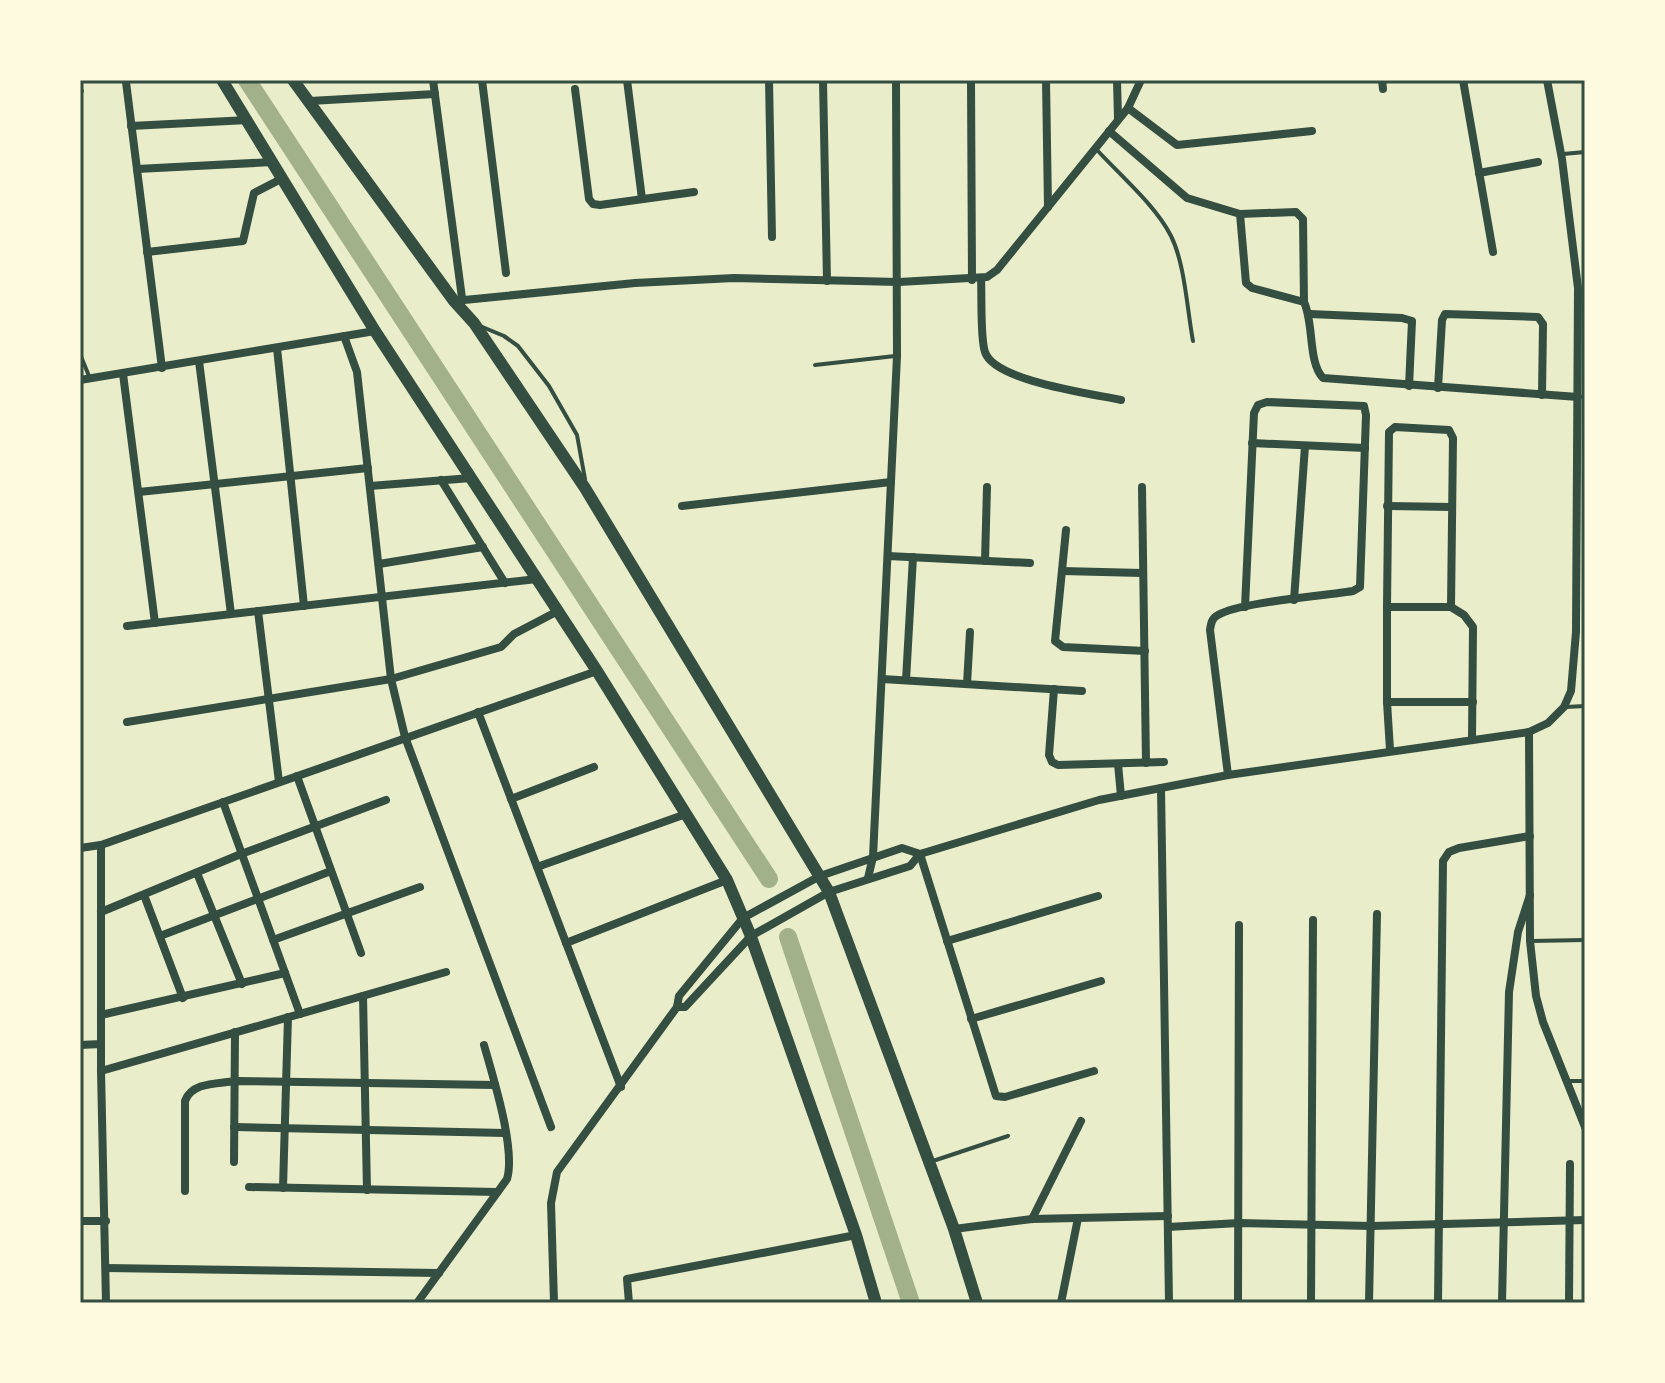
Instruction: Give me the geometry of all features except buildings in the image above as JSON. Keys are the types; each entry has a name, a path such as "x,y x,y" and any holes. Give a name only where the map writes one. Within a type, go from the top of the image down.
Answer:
{"main road":[{"path":"222,80 375,331 597,671 727,880 751,936 856,1235 876,1303"},
{"path":"293,80 458,300 585,488 829,892 930,1162 977,1303"}],"street":[{"path":"433,80 458,300 635,283 734,278 899,282 976,279 997,270 1128,108 1141,80"},
{"path":"482,80 506,273"},
{"path":"627,80 642,199"},
{"path":"769,80 772,237"},
{"path":"823,80 827,281"},
{"path":"868,878 873,857 897,356 896,80"},
{"path":"971,80 976,279 985,353 993,364 1031,381 1121,400"},
{"path":"1046,80 1048,207"},
{"path":"1117,80 1118,119"},
{"path":"1463,80 1493,252"},
{"path":"677,1007 685,1007 751,936 829,892 910,866 920,854 1121,796 1228,775 1529,732 1548,723 1564,707 1571,691 1576,632 1582,288 1547,80"},
{"path":"126,82 162,368"},
{"path":"575,89 589,199 593,204 694,192"},
{"path":"310,101 435,94"},
{"path":"1128,108 1177,145 1312,131"},
{"path":"131,126 248,120"},
{"path":"1109,131 1187,198 1240,214 1296,212 1300,215 1303,219 1304,302 1310,314 1316,368 1323,378 1578,397"},
{"path":"137,169 273,162"},
{"path":"1479,173 1538,162"},
{"path":"147,252 243,241 254,193 283,178"},
{"path":"1240,214 1246,283 1252,288 1304,302"},
{"path":"1310,314 1412,321 1409,386"},
{"path":"1438,388 1442,320 1445,314 1538,317 1543,324 1542,395"},
{"path":"85,379 375,331"},
{"path":"344,336 357,372 391,679 405,737 551,1127"},
{"path":"277,348 304,606"},
{"path":"199,361 231,614"},
{"path":"123,374 155,623"},
{"path":"1228,775 1211,622 1216,616 1245,607 1353,591 1360,587 1364,406 1262,403 1254,413 1245,607"},
{"path":"1390,750 1387,702 1388,437 1395,427 1452,431 1451,607"},
{"path":"1252,443 1365,448"},
{"path":"1294,600 1305,446"},
{"path":"139,492 368,468"},
{"path":"370,486 471,478"},
{"path":"441,480 505,583"},
{"path":"682,506 891,482"},
{"path":"985,561 987,487"},
{"path":"1142,487 1146,763"},
{"path":"1387,506 1452,507"},
{"path":"1066,530 1054,635 1058,645 1145,651"},
{"path":"379,564 483,547"},
{"path":"888,556 1030,563"},
{"path":"906,680 913,557"},
{"path":"1062,571 1142,573"},
{"path":"127,626 537,579"},
{"path":"1387,607 1451,607 1464,615 1473,627 1472,739"},
{"path":"258,611 279,782"},
{"path":"127,722 391,679 501,647 514,634 558,611"},
{"path":"967,684 970,632"},
{"path":"80,848 101,845 597,671"},
{"path":"882,679 1082,691"},
{"path":"1054,689 1049,755 1052,762 1058,765 1164,762"},
{"path":"1387,702 1473,702"},
{"path":"478,712 621,1087"},
{"path":"1529,732 1530,941 1536,996 1543,1022 1585,1127"},
{"path":"1118,764 1121,796"},
{"path":"511,799 594,767"},
{"path":"297,776 361,953"},
{"path":"1161,788 1169,1303"},
{"path":"101,912 241,854 386,800"},
{"path":"223,802 300,1014"},
{"path":"537,867 686,814"},
{"path":"1438,1303 1443,861 1449,852 1459,848 1530,836"},
{"path":"101,845 101,1071 106,1303"},
{"path":"554,1303 551,1203 557,1172 677,1007 679,996 743,918 820,876 902,848 920,854"},
{"path":"920,854 996,1096 1005,1097 1094,1071"},
{"path":"160,936 331,871"},
{"path":"197,873 242,984"},
{"path":"566,943 727,880"},
{"path":"273,940 420,887"},
{"path":"144,895 183,998"},
{"path":"1502,1303 1509,992 1518,932 1530,895"},
{"path":"947,941 1098,896"},
{"path":"1369,1303 1377,914"},
{"path":"1311,1303 1313,920"},
{"path":"1238,1303 1239,925"},
{"path":"101,1071 446,972"},
{"path":"101,1015 285,973"},
{"path":"971,1019 1101,981"},
{"path":"363,996 367,1190"},
{"path":"283,1188 288,1017"},
{"path":"234,1162 235,1032"},
{"path":"80,1045 101,1044"},
{"path":"417,1303 497,1192 510,1169 495,1085 484,1045"},
{"path":"185,1191 185,1101 188,1092 196,1087 235,1081 495,1085"},
{"path":"1032,1219 1081,1121"},
{"path":"234,1127 505,1133"},
{"path":"1569,1303 1570,1164"},
{"path":"249,1187 497,1192"},
{"path":"954,1229 1032,1219 1168,1216"},
{"path":"1061,1303 1078,1218"},
{"path":"1168,1227 1239,1223 1372,1226 1585,1220"},
{"path":"80,1221 106,1221"},
{"path":"629,1303 627,1279 856,1235"},
{"path":"106,1268 439,1273"}],"lane":[{"path":"1095,148 1170,233 1176,248 1193,341"},
{"path":"1561,155 1585,152"},
{"path":"474,323 518,346 549,386 577,435 585,488"},
{"path":"80,354 85,379"},
{"path":"815,365 897,356"},
{"path":"1564,707 1585,706"},
{"path":"1530,941 1585,940"},
{"path":"1568,1081 1585,1081"},
{"path":"930,1162 1008,1136"}],"waterway":[{"path":"247,80 769,879"},
{"path":"788,937 911,1303"}]}
